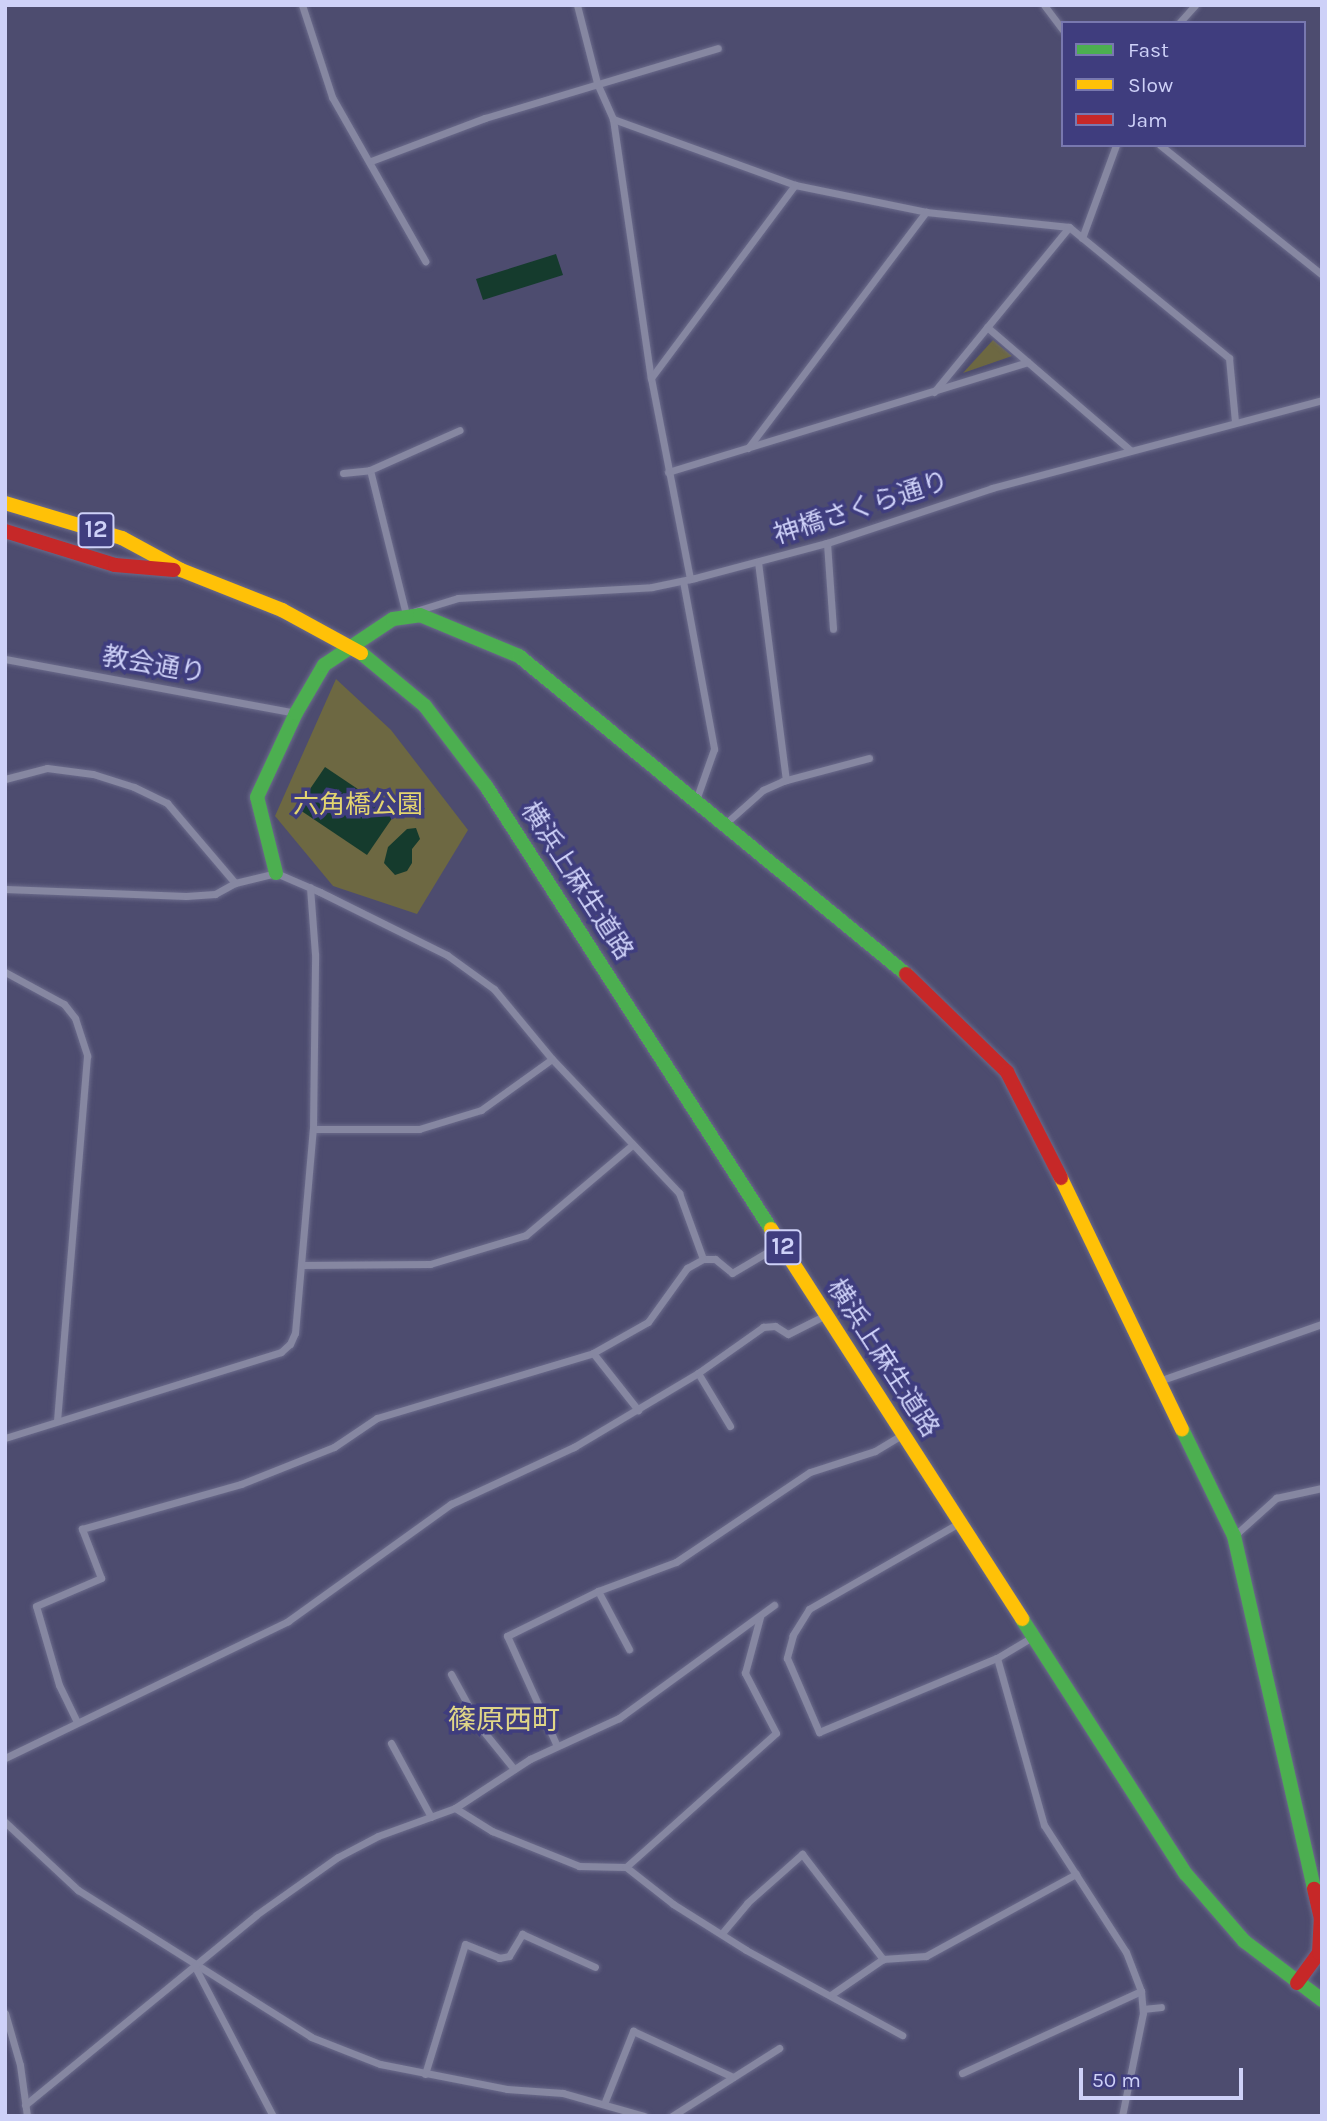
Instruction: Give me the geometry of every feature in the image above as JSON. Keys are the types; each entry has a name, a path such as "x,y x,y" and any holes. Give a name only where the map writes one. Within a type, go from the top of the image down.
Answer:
{"main road":[{"name":"横浜上麻生道路","path":"5,503 122,538 181,570 282,610 351,645 425,706 486,786 1186,1874 1244,1941 1322,2000"},
{"name":"横浜上麻生道路","path":"5,531 115,565 181,570"},
{"path":"276,873 257,797 296,713 324,664 351,645 407,614 443,621 519,656 883,953 1007,1072 1234,1536 1321,1919 1319,1953 1297,1983"}],"street":[{"path":"302,5 332,97 371,161 425,261"},
{"path":"577,5 597,83 613,120 651,379 714,749 696,800"},
{"path":"1044,5 1061,27"},
{"path":"1181,21 1195,5"},
{"path":"371,161 597,83 718,48"},
{"path":"613,120 796,185 926,212 1069,227 1229,358 1235,421"},
{"path":"1082,238 1115,147"},
{"path":"1162,147 1322,275"},
{"path":"651,379 796,185"},
{"path":"747,448 926,212"},
{"path":"934,392 1069,227"},
{"path":"987,327 1130,450"},
{"path":"668,472 1028,362"},
{"name":"神橋さくら通り","path":"407,614 458,598 652,587 686,580 827,543 992,488 1235,421 1322,400"},
{"path":"343,473 370,470 460,430"},
{"path":"370,470 407,614"},
{"path":"827,543 833,629"},
{"path":"758,562 786,780"},
{"name":"教会通り","path":"5,659 296,713"},
{"path":"725,824 763,790 786,780 869,758"},
{"path":"5,779 47,768 93,774 134,786 167,803 235,883"},
{"path":"5,889 186,896 215,894 235,883 276,873 447,955 494,989 552,1059 678,1193 703,1259"},
{"path":"5,1438 281,1352 295,1333 313,1129 315,954 310,887"},
{"path":"5,972 64,1003 75,1018 87,1056 57,1420"},
{"path":"313,1129 419,1129 481,1110 552,1059"},
{"path":"301,1265 430,1264 526,1235 632,1145"},
{"path":"77,1722 59,1685 36,1606 101,1578 82,1529 241,1484 334,1447 377,1418 593,1353 648,1322 687,1268 703,1259 715,1259 732,1273 781,1244"},
{"path":"5,1758 288,1621 451,1504 574,1447 698,1373 763,1327 775,1326 788,1334 827,1315"},
{"path":"1159,1381 1322,1324"},
{"path":"593,1353 638,1410"},
{"path":"698,1373 730,1426"},
{"path":"557,1746 506,1636 598,1591 676,1562 810,1472 875,1451 902,1434"},
{"path":"1234,1536 1276,1498 1322,1488"},
{"path":"960,1523 809,1609 793,1635 787,1658 819,1732 997,1658 1033,1636"},
{"path":"598,1591 629,1649"},
{"path":"26,2105 256,1915 338,1857 455,1808 514,1769 619,1718 774,1605"},
{"path":"626,1867 776,1733 745,1673 760,1616"},
{"path":"997,1658 1044,1825 1126,1952 1141,1991 1143,2008 1122,2116"},
{"path":"451,1674 480,1727 514,1769"},
{"path":"391,1743 431,1817"},
{"path":"455,1808 492,1831 579,1866 626,1867 673,1904 723,1932 746,1950 832,1994 902,2035"},
{"path":"5,1822 78,1890 194,1966 311,2037 380,2064 507,2089 563,2093 641,2115"},
{"path":"723,1932 747,1903 802,1854 883,1959"},
{"path":"832,1994 883,1959 926,1955 1076,1874"},
{"path":"425,2074 465,1944 499,1958 509,1956 522,1934 594,1968"},
{"path":"194,1966 269,2115"},
{"path":"962,2073 1141,1991"},
{"path":"1143,2008 1161,2007"},
{"path":"5,2013 20,2065 26,2116"},
{"path":"604,2104 633,2031 733,2077"},
{"path":"672,2116 779,2048"}],"green space":[{"path":"993,340 1012,356 963,373"},
{"name":"六角橋公園","path":"336,679 391,730 468,830 417,914 333,886 275,816"}],"shaded area":[{"path":"556,254 563,275 483,300 476,279"},
{"path":"325,767 395,814 367,855 297,808"},
{"path":"416,828 420,839 412,849 412,863 407,871 395,875 384,863 388,847 407,829"}],"traffic: fast":[{"path":"276,873 257,797 296,713 324,665 393,619 420,615 519,656 906,974"},
{"path":"361,653 425,706 486,786 771,1229"},
{"path":"1182,1429 1234,1536 1314,1889"},
{"path":"1022,1619 1186,1874 1244,1941 1322,2000"}],"traffic: slow":[{"path":"5,503 122,538 181,570 282,610 361,653"},
{"path":"1061,1178 1182,1429"},
{"path":"771,1229 1022,1619"}],"traffic: jam":[{"path":"5,531 115,565 174,570"},
{"path":"906,974 1007,1072 1061,1178"},
{"path":"1297,1983 1319,1953 1321,1919 1314,1889"}],"district":[{"name":"篠原西町","path":"504,1720"}]}
